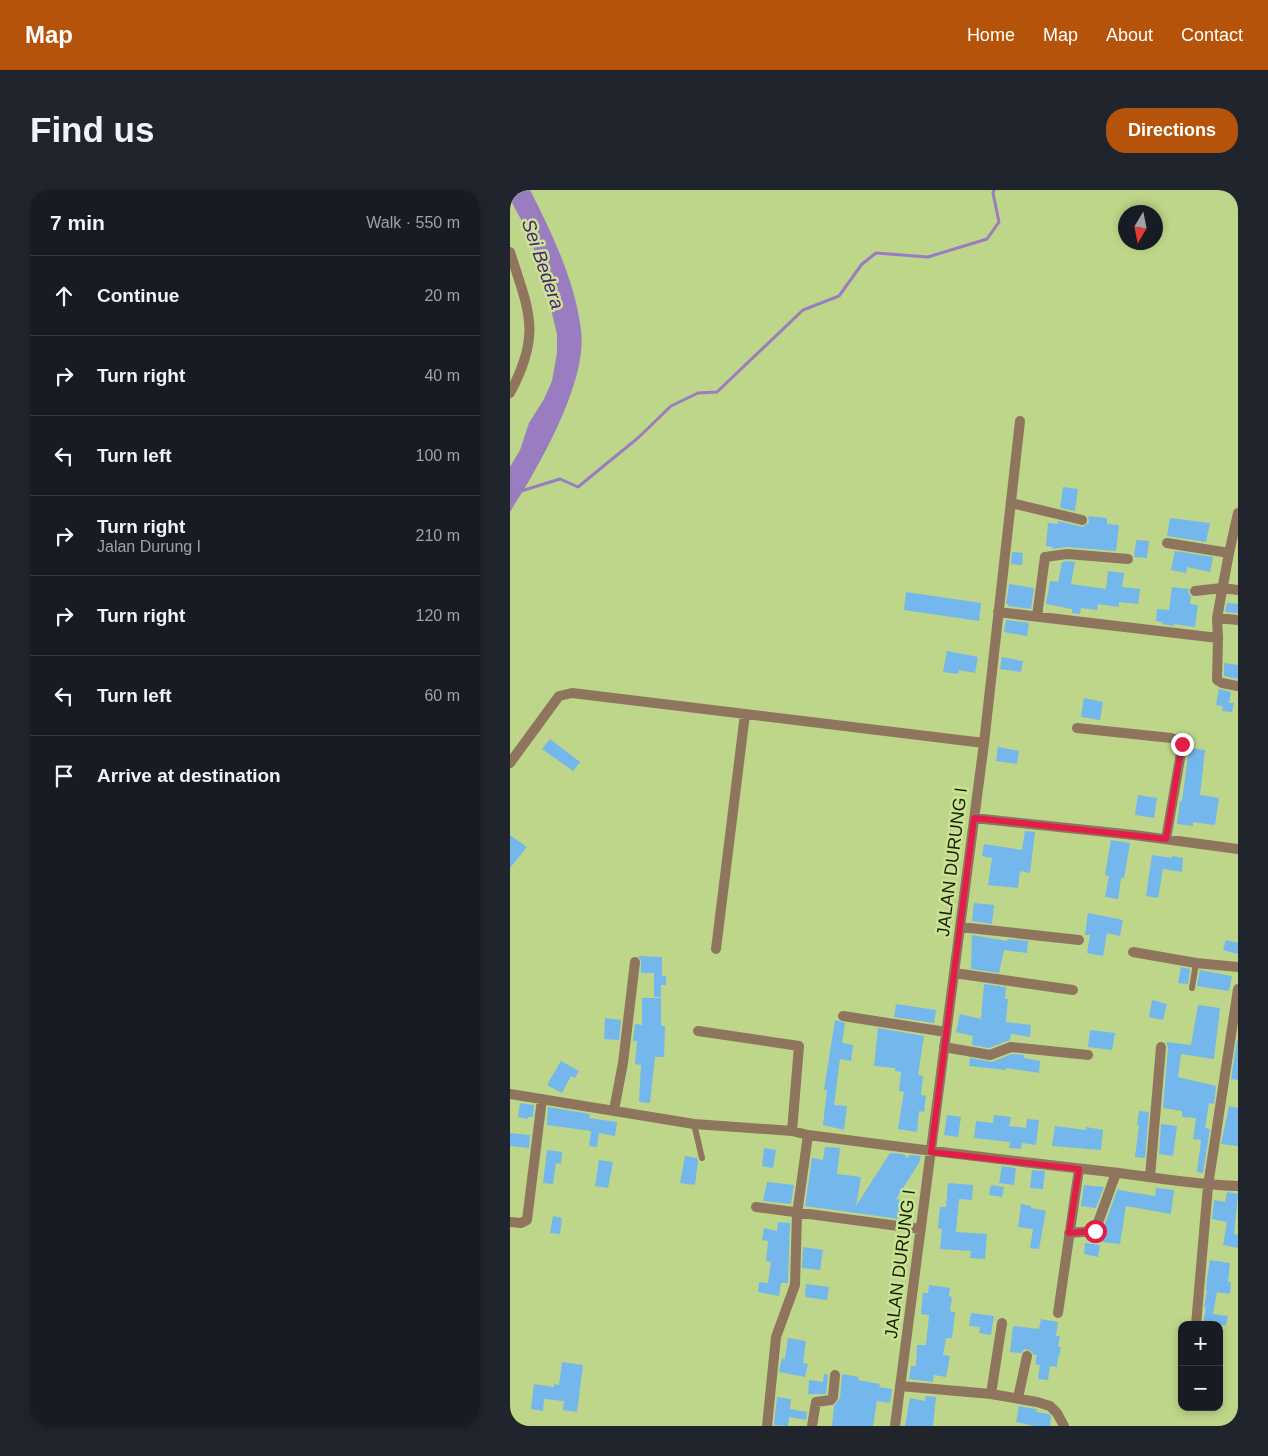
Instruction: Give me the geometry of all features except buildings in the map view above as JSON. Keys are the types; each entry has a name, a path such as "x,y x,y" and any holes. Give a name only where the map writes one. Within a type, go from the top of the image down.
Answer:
{"street":[{"path":"510,252 531,324 528,350 510,393"},
{"name":"JALAN DURUNG I","path":"895,1426 984,743 1020,421"},
{"path":"1011,504 1082,520"},
{"path":"1238,513 1228,553 1217,618 1217,680 1222,683 1238,686"},
{"path":"1167,543 1228,553"},
{"path":"1037,616 1045,557 1067,554 1128,559"},
{"path":"1195,591 1222,588 1238,590"},
{"path":"998,612 1218,638"},
{"path":"1217,618 1238,620"},
{"path":"510,763 559,696 572,693 984,743"},
{"path":"716,949 745,714"},
{"path":"1078,728 1171,738 1181,741 1182,747 1166,839"},
{"path":"974,818 1166,839 1238,849"},
{"path":"960,927 1079,940"},
{"path":"1133,952 1238,968"},
{"path":"614,1110 623,1063 635,962"},
{"path":"954,973 1074,990"},
{"path":"1196,1321 1208,1186 1238,989"},
{"path":"843,1016 946,1032"},
{"path":"698,1031 799,1046 792,1131"},
{"path":"944,1047 990,1055 1011,1047 1088,1055"},
{"path":"1150,1177 1161,1048"},
{"path":"510,1094 694,1124 792,1131 808,1135 931,1152 1150,1177 1208,1186 1238,1186"},
{"path":"510,1222 521,1223 527,1220 542,1099"},
{"path":"767,1426 776,1337 795,1285 797,1214 808,1135"},
{"path":"1058,1313 1079,1169"},
{"path":"1069,1233 1095,1231 1116,1173"},
{"path":"756,1207 797,1214 921,1229"},
{"path":"991,1394 1002,1323"},
{"path":"1018,1398 1027,1356"},
{"path":"812,1426 816,1402 831,1400 834,1397 835,1375"},
{"path":"900,1386 1018,1398 1050,1406 1057,1413 1064,1426"}],"lane":[{"path":"1192,988 1196,963"},
{"path":"694,1124 702,1158"}],"water":[{"name":"Sei Bedera","path":"510,190 530,190 562,258 578,312 581,330 581,351 577,374 559,424 547,449 510,512 510,467 520,450 529,423 544,399 552,381 557,353 557,334 539,261 523,223 511,201"}],"waterway":[{"path":"521,491 560,479 578,487 639,437 671,406 698,393 717,392 803,310 839,296 862,264 876,253 928,257 987,239 999,222 994,190"}],"route":[{"path":"1095,1231 1092,1233 1069,1233 1079,1169 931,1152 974,818 1166,839 1182,744"}]}
